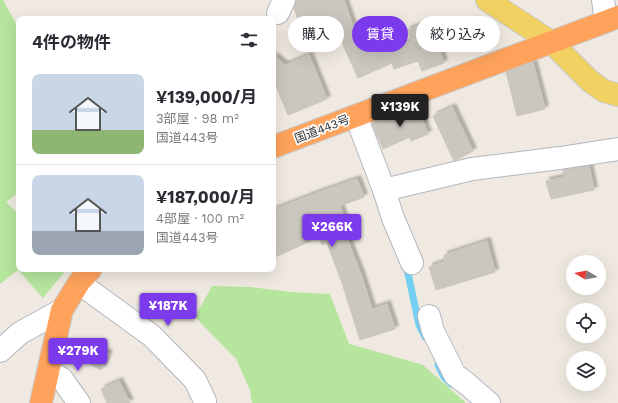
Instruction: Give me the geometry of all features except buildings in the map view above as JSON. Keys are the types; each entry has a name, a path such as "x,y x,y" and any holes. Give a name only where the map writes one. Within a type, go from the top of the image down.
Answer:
{"highway":[{"name":"国道443号","path":"276,147 612,19"},
{"path":"40,403 62,310 85,276"}],"main road":[{"path":"486,0 551,42 590,81 604,91 618,95"}],"street":[{"path":"603,0 612,19"},
{"path":"356,116 393,218 412,263"},
{"path":"384,190 472,169 618,149"},
{"path":"85,276 152,336 195,380 205,403"},
{"path":"0,351 20,333 62,310"},
{"path":"429,316 433,331 455,375 489,403"},
{"path":"48,370 62,379 79,403"}],"green space":[{"path":"0,0 3,0 16,24 16,194 6,202 16,211 16,272 0,284"},
{"path":"20,272 65,272 43,298"},
{"path":"212,286 250,287 291,292 330,294 349,344 423,365 466,403 252,403 250,390 236,359 195,317"}],"waterway":[{"path":"406,264 419,325 425,337"},
{"path":"438,365 444,377 451,384"}]}
